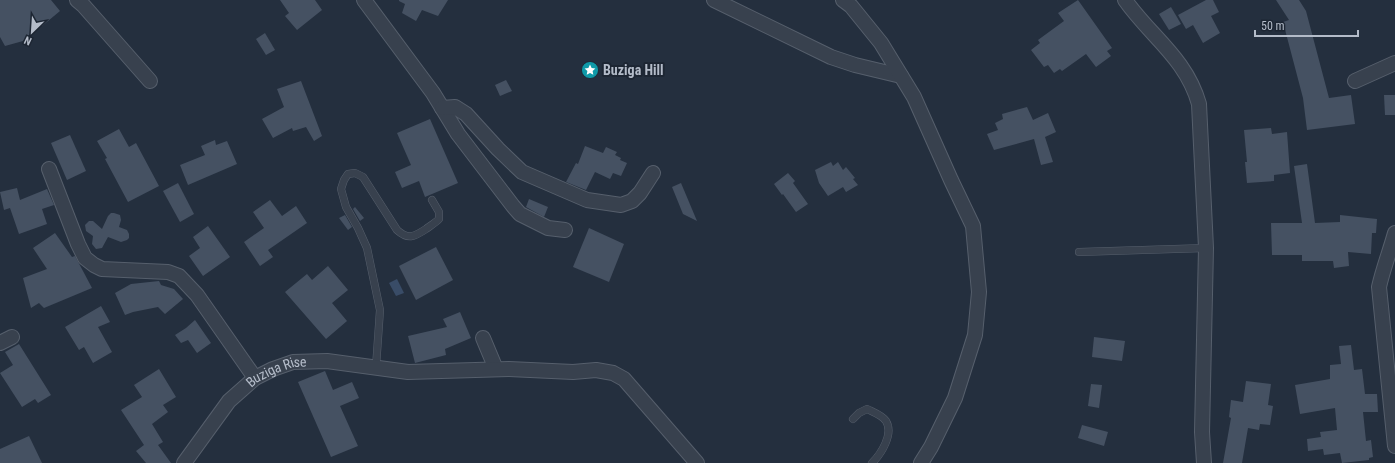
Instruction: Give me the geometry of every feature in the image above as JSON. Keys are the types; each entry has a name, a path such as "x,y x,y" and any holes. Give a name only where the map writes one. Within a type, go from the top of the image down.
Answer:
{"street":[{"path":"77,0 150,81"},
{"path":"364,0 433,93 458,134 502,193 520,214 548,228 565,230"},
{"path":"714,0 831,57 901,76"},
{"path":"843,0 851,6 881,43 914,97 950,180 973,226 979,292 974,335 955,398 931,447 921,463"},
{"path":"1125,0 1178,61 1195,89 1199,104 1206,248 1202,432 1204,463"},
{"path":"1355,81 1395,63"},
{"path":"442,108 455,108 466,114 498,149 522,172 587,200 621,205 632,201 640,193 653,173"},
{"path":"49,169 78,244 85,258 102,269 168,272 179,276 197,295 254,378"},
{"path":"1395,233 1382,272 1379,287 1395,446"},
{"path":"483,338 496,369"},
{"name":"Buziga Rise","path":"184,463 229,402 254,378 293,362 328,361 408,372 496,369 573,372 596,370 613,374 624,379 697,463"}],"lane":[{"path":"376,367 380,310 367,248 346,207 342,189 343,185 348,174 355,173 363,177 397,230 403,235 409,237 416,236 438,219 439,212 432,200"},
{"path":"1079,252 1206,248"},
{"path":"853,419 859,413 867,409 875,412 886,421 889,430 885,442 878,457 872,463"}],"water":[{"path":"397,279 404,293 396,296 389,283"}],"building":[{"path":"0,0 51,0 60,11 42,26 40,24 23,41 5,46 0,37"},
{"path":"280,0 315,0 322,10 297,30 285,16 289,13"},
{"path":"399,0 448,0 438,16 422,10 416,21 402,13 405,4"},
{"path":"1078,0 1112,48 1107,51 1111,56 1096,67 1086,54 1062,71 1060,69 1054,73 1048,65 1044,67 1031,50 1040,43 1038,40 1064,21 1058,13"},
{"path":"1206,0 1213,0 1219,12 1211,16 1220,33 1203,43 1193,25 1186,29 1178,15"},
{"path":"1276,0 1299,0 1306,11 1329,98 1351,95 1355,124 1307,130 1303,98 1283,22 1289,20"},
{"path":"1171,7 1181,24 1169,30 1159,14"},
{"path":"265,33 275,50 266,55 256,39"},
{"path":"506,80 512,91 500,96 495,85"},
{"path":"301,81 322,136 314,141 306,127 293,131 292,128 273,138 262,119 284,107 277,89"},
{"path":"1384,95 1395,95 1395,115 1385,115"},
{"path":"1027,107 1033,120 1048,113 1056,132 1045,137 1053,162 1041,165 1034,139 994,150 987,134 998,130 995,123 1003,119 1002,114"},
{"path":"430,119 458,183 425,197 419,181 402,188 395,172 411,165 397,133"},
{"path":"1271,128 1272,134 1287,132 1290,173 1274,175 1274,181 1247,183 1244,130"},
{"path":"119,129 129,147 136,143 159,186 128,202 105,159 107,158 97,141"},
{"path":"70,135 86,171 67,180 51,143"},
{"path":"215,140 216,145 227,141 237,164 188,185 180,165 205,155 201,146"},
{"path":"585,146 603,153 606,147 617,152 615,155 621,158 620,160 627,163 621,176 613,173 610,179 595,172 586,190 566,182 576,163 578,164"},
{"path":"831,162 833,166 838,162 843,170 846,167 855,178 853,179 858,185 846,192 843,187 828,196 819,183 815,170"},
{"path":"1307,164 1315,223 1340,222 1340,215 1377,219 1376,233 1372,233 1371,254 1348,252 1349,266 1334,268 1333,261 1302,261 1302,255 1272,255 1271,223 1302,223 1294,166"},
{"path":"788,173 795,181 793,183 808,204 796,212 774,184"},
{"path":"178,183 194,214 180,222 163,191"},
{"path":"681,183 697,221 683,214 672,187"},
{"path":"17,188 20,200 47,189 54,205 42,209 47,224 19,234 10,208 4,210 0,192"},
{"path":"529,199 548,207 544,217 526,207"},
{"path":"270,200 282,216 296,206 307,223 268,250 273,257 260,266 244,242 264,228 253,212"},
{"path":"355,207 364,218 360,221 353,209"},
{"path":"111,213 120,215 121,220 119,227 127,230 129,238 121,242 108,237 102,248 96,249 92,244 93,236 86,231 85,225 89,221 93,221 102,229"},
{"path":"345,215 352,227 348,230 339,218"},
{"path":"208,226 230,257 203,276 189,256 200,248 193,237"},
{"path":"589,228 624,244 609,282 573,267"},
{"path":"55,233 72,257 75,256 92,288 44,308 39,303 31,308 23,278 47,269 33,248"},
{"path":"436,247 453,280 416,300 399,266"},
{"path":"328,266 348,290 332,303 347,321 326,339 285,292 307,274 312,280"},
{"path":"159,281 161,285 174,289 183,299 165,314 158,307 125,315 115,293 131,284"},
{"path":"101,306 110,322 98,327 112,352 93,363 84,347 79,350 65,327"},
{"path":"460,312 471,338 445,349 446,355 415,363 408,336 447,327 443,319"},
{"path":"195,320 211,343 197,353 188,340 181,343 175,335"},
{"path":"1094,337 1125,341 1122,361 1092,357"},
{"path":"19,344 51,395 38,403 35,399 22,407 0,373 13,365 5,352"},
{"path":"1351,345 1354,370 1362,369 1365,394 1377,394 1378,412 1363,412 1366,441 1371,440 1373,457 1369,458 1369,460 1342,463 1340,453 1324,455 1323,449 1308,451 1307,439 1321,437 1320,432 1337,430 1335,408 1300,414 1295,385 1330,379 1330,365 1341,364 1339,346"},
{"path":"159,369 176,397 163,405 168,412 152,424 163,442 158,445 171,463 146,463 136,451 144,445 121,410 142,397 134,385"},
{"path":"325,371 333,390 352,382 359,398 340,406 358,446 331,457 298,382"},
{"path":"1246,381 1271,384 1268,405 1273,406 1270,425 1260,424 1259,430 1248,428 1242,463 1223,463 1231,418 1229,417 1231,400 1243,402"},
{"path":"1091,384 1102,385 1099,408 1088,406"},
{"path":"1082,425 1108,432 1104,446 1078,438"},
{"path":"29,436 42,463 0,463 0,449"}],"place":[{"name":"Buziga Hill","path":"590,70"}]}
